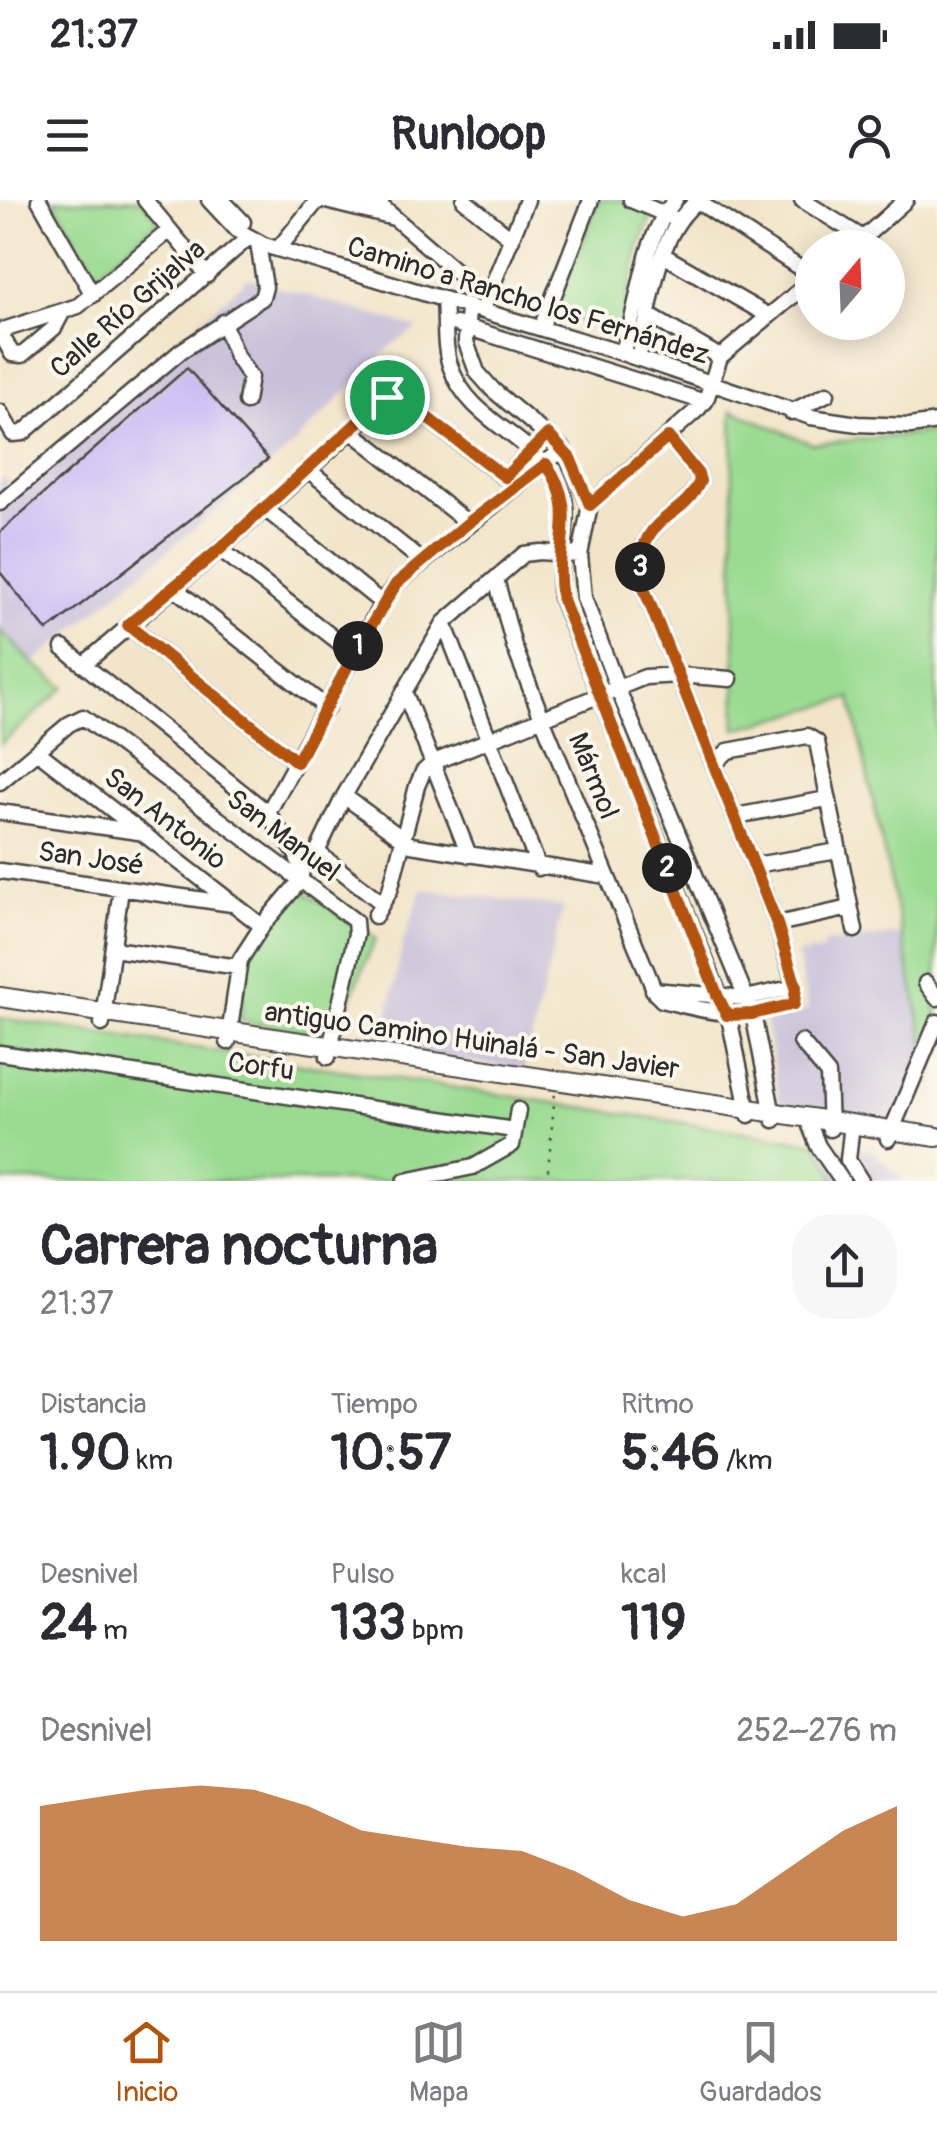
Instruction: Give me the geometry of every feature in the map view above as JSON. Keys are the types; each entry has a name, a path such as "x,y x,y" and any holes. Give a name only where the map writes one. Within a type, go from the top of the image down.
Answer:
{"main road":[{"path":"0,997 102,1019"},
{"path":"0,1006 556,1088 748,1112 937,1145"},
{"name":"antiguo Camino Huinalá - San Javier","path":"329,1052 748,1112"},
{"path":"773,1116 852,1132 937,1137"}],"street":[{"path":"39,200 93,296"},
{"path":"145,200 207,275"},
{"name":"Camino a Rancho los Fernández","path":"210,200 253,240 281,245 444,300 480,305 713,378 731,391 791,412 858,424 910,426 937,422"},
{"path":"222,200 260,236 281,245 480,305"},
{"path":"281,245 320,200 399,220"},
{"path":"374,200 399,220 480,305"},
{"path":"464,200 512,239"},
{"path":"527,200 480,305 465,326 471,361 484,382 563,449 590,505 580,555 584,598 616,686 752,1014 773,1116"},
{"path":"542,325 591,200"},
{"path":"631,200 672,217"},
{"path":"639,355 676,200"},
{"path":"802,200 841,230"},
{"path":"873,230 906,200"},
{"path":"624,350 644,267 672,217 698,201 795,267"},
{"path":"62,312 54,328 22,355 12,354 0,332 62,312 93,296 170,230"},
{"path":"0,502 181,352 264,294 253,240"},
{"name":"Calle Río Grijalva","path":"0,412 12,434 23,433 253,240"},
{"path":"663,255 769,316"},
{"path":"590,505 704,402 720,357 795,293"},
{"path":"444,300 448,358 459,385 481,411 546,464 563,494 566,508 560,554 562,598 727,1015 748,1112"},
{"path":"650,316 720,357"},
{"path":"446,321 704,402"},
{"path":"222,322 250,377 246,402"},
{"path":"82,665 220,549 387,397 396,394 511,482"},
{"path":"791,412 827,394"},
{"path":"350,430 468,523"},
{"path":"268,813 396,584 511,482 548,434"},
{"path":"653,990 662,1000 727,1015 752,1014 794,1004 796,987 756,865 641,581 642,553 653,528 700,481 668,437"},
{"path":"511,482 546,464 563,449"},
{"path":"307,469 422,561"},
{"path":"264,508 382,603"},
{"path":"220,549 354,654"},
{"path":"580,555 524,554 444,623 344,796 318,852 378,910 390,890 417,786 423,772 434,762 616,686 653,675 730,679"},
{"name":"Mármol","path":"496,579 514,646 653,990"},
{"path":"174,588 327,708"},
{"path":"444,623 539,868"},
{"path":"128,625 297,762"},
{"path":"62,648 268,813 296,854 302,870 300,881 262,926 238,966 228,1038"},
{"path":"404,692 470,855"},
{"name":"San Manuel","path":"38,752 69,724 80,717 87,719 355,922 356,934 329,1052"},
{"path":"715,763 728,751 806,736 816,742 855,930"},
{"path":"0,782 38,752"},
{"name":"San Antonio","path":"38,752 262,926"},
{"path":"344,796 418,848 607,876"},
{"path":"736,816 827,799"},
{"path":"0,812 142,833"},
{"path":"756,865 838,851"},
{"name":"San José","path":"0,871 234,904"},
{"path":"102,1019 121,889"},
{"path":"777,924 850,908"},
{"path":"113,949 238,966"},
{"path":"926,983 937,998"},
{"path":"653,990 746,998 796,987"},
{"path":"889,1136 937,1022"},
{"path":"801,1042 828,1074 830,1125"},
{"name":"Corfu","path":"0,1053 514,1130"},
{"path":"406,1181 472,1166 512,1145 518,1110"},
{"path":"810,1126 818,1146 842,1181"},
{"path":"852,1132 848,1160 861,1181"}],"path":[{"path":"547,1181 556,1088"}],"shaded area":[{"path":"248,278 418,328 391,346 288,450 33,663 0,630 0,481 5,477 10,494"},
{"path":"422,889 563,907 524,1069 381,1050 403,943"},
{"path":"937,930 928,1058 892,1124 780,1103 765,1018 808,1010 797,954 823,951 823,943"},
{"path":"818,1146 869,1149 906,1181 837,1181"}],"green space":[{"path":"53,200 142,200 159,221 98,273"},
{"path":"599,200 625,200 653,212 640,244 619,334 554,313"},
{"path":"732,410 812,444 937,432 937,1044 928,1058 851,698 736,729"},
{"path":"0,630 33,663 65,687 0,745"},
{"path":"302,890 376,938 334,1037 240,1021 248,953"},
{"path":"0,1018 816,1143 837,1181 0,1181"}],"building":[{"path":"187,368 268,459 47,631 0,572 0,532"}],"route":[{"path":"396,394 505,477 548,434 570,458 590,505 668,437 698,474 700,481 695,490 653,528 646,540 641,581 777,924 796,987 794,1004 752,1014 727,1015 718,997 562,598 558,572 566,508 563,494 546,464 396,584 297,762 128,625 220,549 387,397 396,394"}]}
